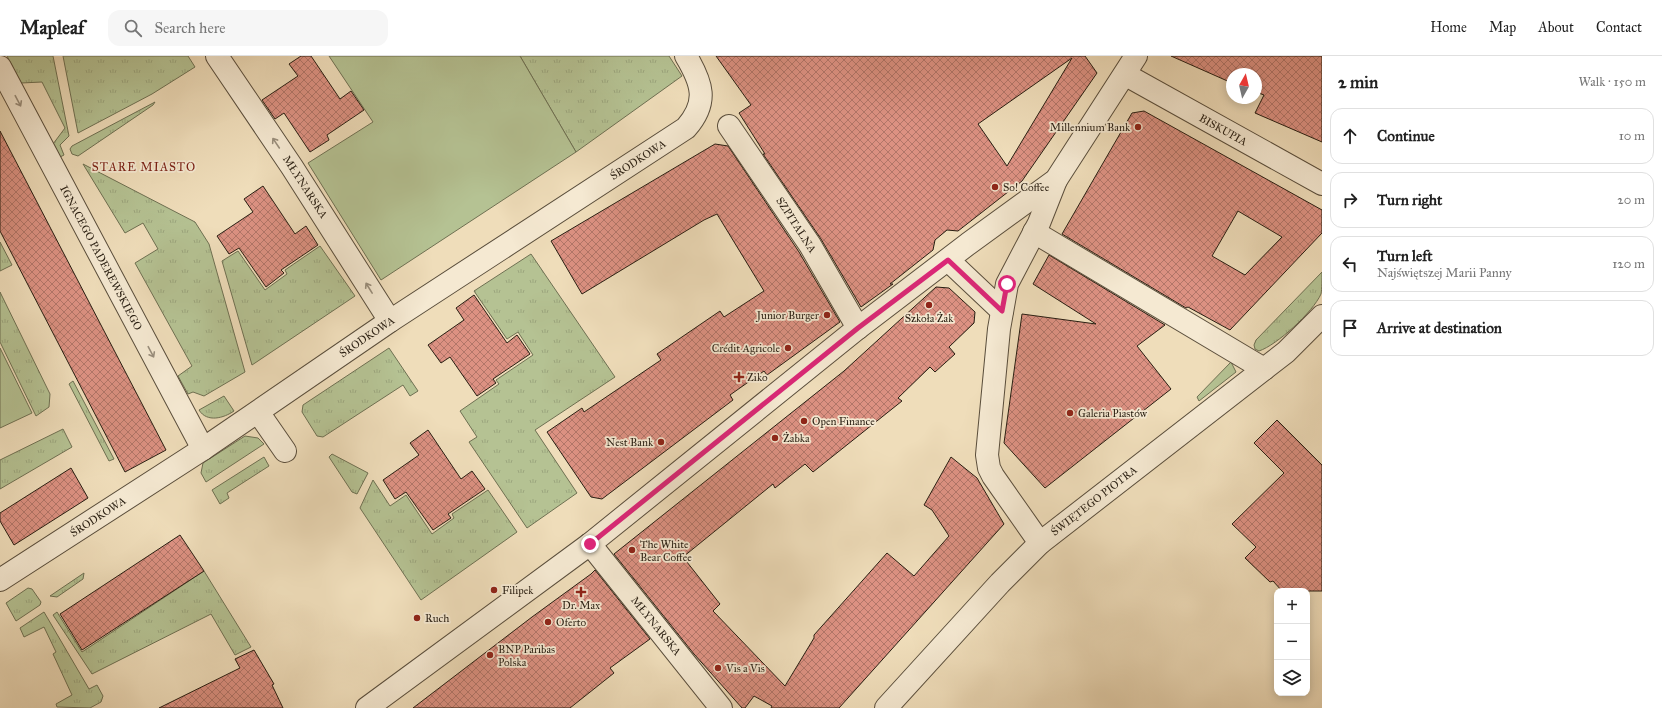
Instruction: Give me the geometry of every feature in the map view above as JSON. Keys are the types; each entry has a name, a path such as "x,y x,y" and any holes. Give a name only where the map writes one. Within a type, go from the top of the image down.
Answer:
{"street":[{"name":"MŁYNARSKA","path":"217,56 292,168 390,320"},
{"name":"ŚRODKOWA","path":"0,580 203,449 390,320 686,128 696,115 700,106 700,84 697,74 686,56"},
{"path":"1040,543 989,468 987,455 1002,311 1008,279 1034,232 1056,180 1126,75 1136,56"},
{"name":"IGNACEGO PADEREWSKIEGO","path":"0,67 203,449"},
{"name":"BISKUPIA","path":"1126,75 1179,106 1322,184"},
{"name":"SZPITALNA","path":"729,126 810,245 858,328"},
{"path":"367,708 590,544 858,328 1056,180"},
{"path":"1034,232 1264,369"},
{"path":"948,260 1002,311"},
{"name":"ŚWIĘTEGO PIOTRA","path":"886,708 1000,583 1040,543 1286,352 1322,316"},
{"path":"258,412 285,451"},
{"name":"MŁYNARSKA","path":"590,544 721,708"}],"green space":[{"path":"7,56 53,56 69,136 60,145 64,155 60,157 53,144 65,128 42,82 21,83"},
{"path":"63,56 188,56 195,67 152,94 78,133"},
{"path":"329,56 520,56 576,152 381,280 308,163 373,122"},
{"path":"520,56 669,56 682,76 576,152"},
{"path":"155,102 153,105 78,156 72,154 70,149 72,146"},
{"path":"83,164 195,222 209,244 245,372 204,396 193,392 188,394 178,376 192,366 135,263 158,249 143,223 125,233"},
{"path":"0,242 12,265 0,271"},
{"path":"320,246 355,296 252,365 222,261 238,251 265,290 287,274 285,270"},
{"path":"531,254 615,377 535,430 577,493 527,528 469,442 477,437 460,411 499,384 496,380 533,355 518,332 507,339 474,291"},
{"path":"1322,272 1321,294 1310,310 1294,327 1267,348 1259,351 1255,349 1254,345 1256,340"},
{"path":"0,292 50,394 49,407 36,416 0,342"},
{"path":"0,348 32,413 0,428"},
{"path":"389,348 418,391 410,396 403,385 323,437 317,436 302,412 303,405"},
{"path":"1231,362 1236,372 1199,401 1197,397"},
{"path":"73,381 114,459 109,461 69,384"},
{"path":"224,396 234,411 230,414 211,418 206,417 199,410"},
{"path":"63,429 72,447 0,489 0,460"},
{"path":"245,436 258,438 264,444 206,482 201,473 203,463"},
{"path":"332,454 368,473 357,494 352,492 329,457"},
{"path":"264,457 269,466 227,493 229,498 220,504 212,490"},
{"path":"373,480 390,506 406,495 432,534 454,518 452,514 488,490 517,532 421,600 360,508"},
{"path":"204,571 251,647 235,655 211,614 92,674 53,615 57,612 82,652"},
{"path":"84,573 83,579 57,597 50,596"},
{"path":"28,588 32,589 41,602 40,605 16,621 6,603"},
{"path":"44,612 89,689 97,685 103,696 101,702 90,708 57,707 56,704 72,695 53,654 56,652 44,627 24,637 20,628"}],"building":[{"path":"301,56 311,56 340,99 351,91 364,110 327,135 329,140 310,152 284,113 275,119 262,100 298,76 289,64"},
{"path":"716,56 1085,56 1097,73 1022,181 958,231 947,230 935,240 933,250 890,284 893,284 861,307 821,239 763,154 765,154 739,113 751,105","holes":["1072,58 1007,166 978,124"]},
{"path":"1171,56 1322,56 1322,142 1255,113 1260,104 1262,104 1264,95 1262,94 1262,68 1226,68 1226,80"},
{"path":"1144,111 1322,210 1322,233 1230,330 1188,307 1186,308 1062,234 1132,113","holes":["1238,211 1282,237 1245,275 1212,256"]},
{"path":"0,131 166,450 125,472 0,231"},
{"path":"715,144 728,146 799,252 840,322 767,375 764,371 730,395 733,400 602,499 591,497 547,432 582,408 584,412 661,360 657,354 720,311 724,317 764,291 717,214 704,220 582,294 551,241"},
{"path":"263,186 295,234 306,226 318,245 281,270 284,273 266,287 239,248 229,254 217,236 253,212 244,199"},
{"path":"1049,255 1165,325 1137,346 1171,389 1045,488 1004,443 1022,314 1096,324 1033,284"},
{"path":"936,287 949,288 975,312 974,323 949,347 955,354 935,372 930,367 898,398 902,401 813,472 805,464 775,488 773,484 683,557 720,604 713,611 785,686 814,638 814,635 887,553 914,576 949,536 932,510 924,505 951,457 977,478 1004,524 839,708 771,708 772,706 754,696 745,708 742,708 694,654 614,554 844,371"},
{"path":"474,295 507,343 517,335 530,354 493,379 496,383 477,396 450,357 441,363 428,345 464,320 456,308"},
{"path":"1277,420 1322,465 1322,591 1310,591 1310,588 1279,588 1273,581 1270,582 1245,558 1256,547 1232,524 1284,473 1254,443"},
{"path":"428,430 461,479 472,471 485,489 448,514 451,518 433,530 406,492 395,499 383,480 419,455 410,443"},
{"path":"71,468 88,498 14,545 0,521 0,513"},
{"path":"180,535 204,571 82,650 60,614"},
{"path":"595,570 650,639 610,668 614,673 570,708 413,708 591,574"},
{"path":"254,650 274,684 272,685 283,708 159,708 240,668 235,659"}],"place":[{"name":"Millennium Bank","path":"1138,127"},
{"name":"So! Coffee","path":"995,187"},
{"name":"Szkoła Żak","path":"929,305"},
{"name":"Junior Burger","path":"827,315"},
{"name":"Crédit Agricole","path":"788,348"},
{"name":"Ziko","path":"739,377"},
{"name":"Galeria Piastów","path":"1070,413"},
{"name":"Open Finance","path":"804,421"},
{"name":"Żabka","path":"775,438"},
{"name":"Nest Bank","path":"661,442"},
{"name":"The White Bear Coffee","path":"632,550"},
{"name":"Filipek","path":"494,590"},
{"name":"Dr. Max","path":"581,592"},
{"name":"Ruch","path":"417,618"},
{"name":"Oferto","path":"548,622"},
{"name":"BNP Paribas Polska","path":"490,655"},
{"name":"Vis a Vis","path":"718,668"}],"district":[{"name":"STARE MIASTO","path":"144,167"}],"route":[{"path":"590,544 858,328 948,260 1002,311 1007,284"}]}
